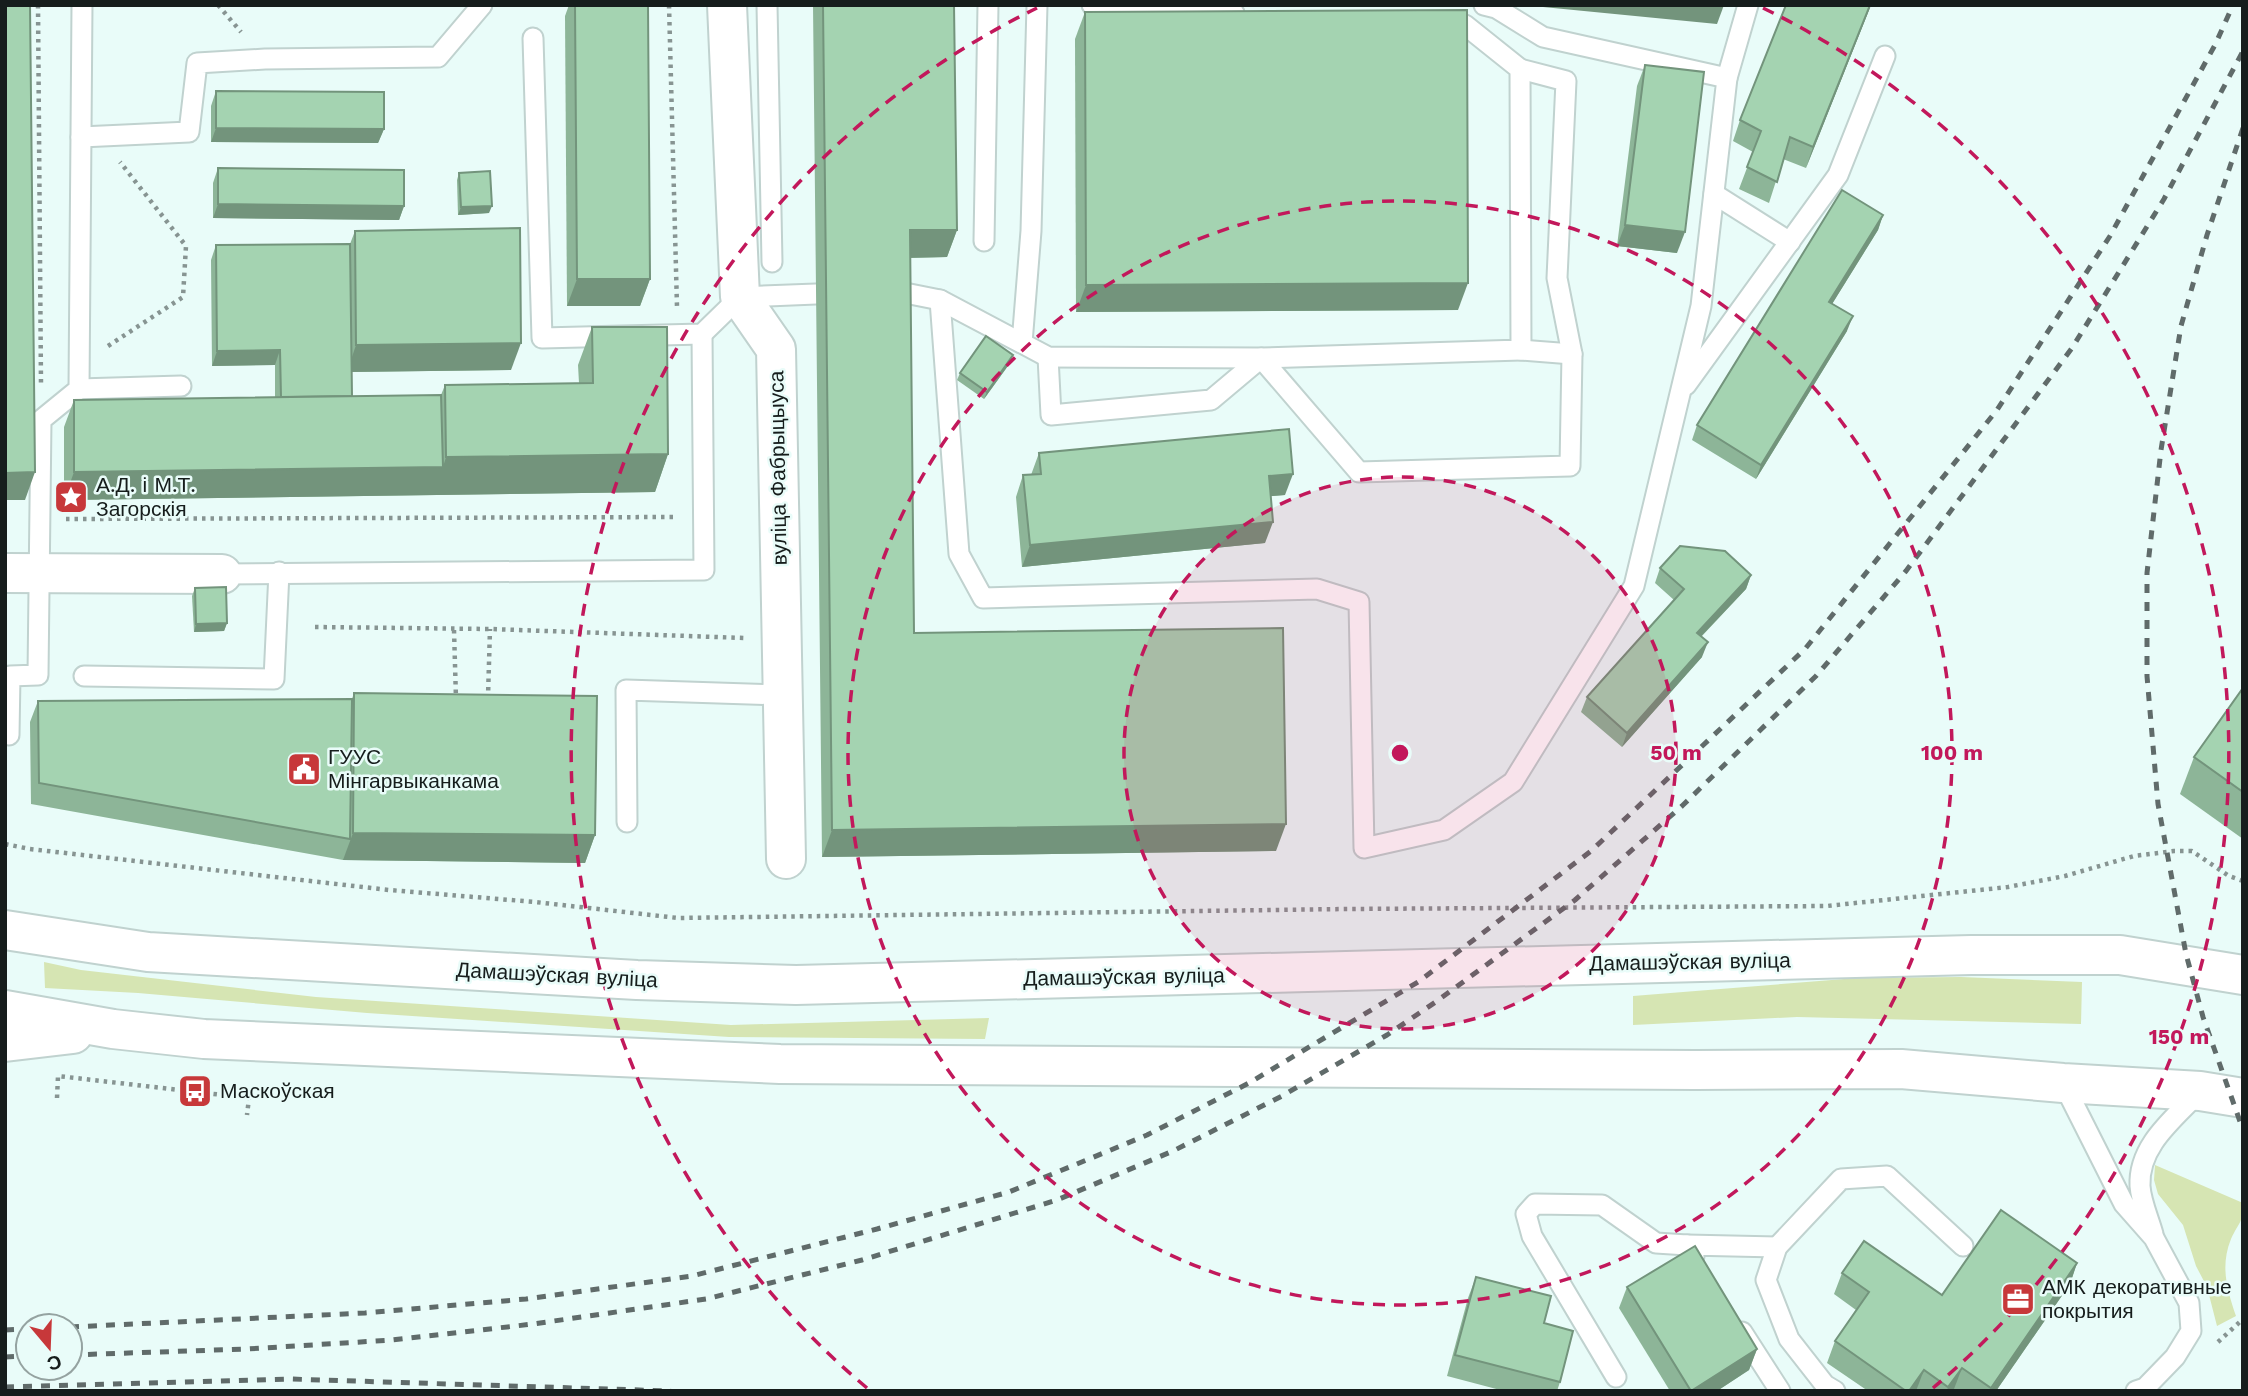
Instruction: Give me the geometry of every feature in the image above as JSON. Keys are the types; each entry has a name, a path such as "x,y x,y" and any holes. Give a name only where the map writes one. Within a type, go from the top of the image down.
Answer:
{"main road":[{"path":"727,5 740,296"},
{"name":"вуліца Фабрыцыуса","path":"740,296 776,349 786,859"},
{"path":"22,573 222,574"},
{"name":"Дамашэўская вуліца","path":"5,930 148,952 637,980 796,985 1971,955 2120,955 2243,975"},
{"path":"5,1010 113,1029 204,1039 779,1064 1901,1069 2200,1091 2243,1098"},
{"path":"5,1042 113,1029"},
{"path":"2200,1091 2243,1107"}],"lane":[{"path":"79,389 91,137 82,5"},
{"path":"91,137 189,132 197,63 265,59 438,57 482,5"},
{"path":"767,5 772,262"},
{"path":"984,240 989,5"},
{"path":"1022,343 1031,231 1037,5"},
{"path":"1092,5 1258,14"},
{"path":"1485,5 1496,8 1543,37 1727,78"},
{"path":"940,300 959,554 983,598 1317,589 1359,601 1364,848 1444,831 1513,782 1634,586 1702,306 1727,78 1748,5"},
{"path":"1261,358 1359,472 1570,466 1572,354 1557,278 1566,81 1520,69 1465,25 1423,23"},
{"path":"533,38 532,231 541,338 702,334 740,296 816,294"},
{"path":"1680,393 1838,175 1885,56"},
{"path":"1520,69 1521,350"},
{"path":"1714,194 1790,242"},
{"path":"900,292 940,300 1048,357 1261,358 1521,350 1572,354"},
{"path":"222,574 704,570 702,334"},
{"path":"1048,357 1051,415 1211,400 1261,358"},
{"path":"9,735 10,676 38,675 22,573 40,519 41,420 79,389 181,386"},
{"path":"84,676 274,679 279,572"},
{"path":"627,822 626,690 783,695"},
{"path":"2063,1083 2124,1204 2154,1238"},
{"path":"2136,1391 2145,1388 2175,1357 2191,1331 2189,1303 2154,1238 2140,1187 2142,1164 2150,1145 2200,1091"},
{"path":"1835,1391 1825,1385 1789,1339 1766,1280 1777,1247 1841,1179 1887,1176 1963,1246"},
{"path":"1616,1377 1532,1237 1526,1214 1535,1204 1602,1205 1656,1243 1777,1247"},
{"path":"1687,1245 1701,1268"},
{"path":"1730,1312 1780,1391"}],"path":[{"path":"38,5 41,420"},
{"path":"669,5 677,335"},
{"path":"79,365 184,297 186,246 91,137"},
{"path":"40,519 678,517 678,503"},
{"path":"480,698 488,697 490,629"},
{"path":"454,630 456,699 463,698"},
{"path":"5,844 389,890 535,902 677,918 1359,908 1827,906 2008,887 2064,876 2134,856 2174,851 2192,851 2229,876 2243,881"},
{"path":"58,1098 58,1076 249,1098 247,1115"}],"green space":[{"path":"44,962 81,970 316,997 731,1025 989,1018 985,1039 729,1037 45,988"},
{"path":"1961,977 2082,982 2081,1024 1797,1017 1633,1025 1633,996 1857,978"},
{"path":"2155,1165 2243,1203 2241,1219 2231,1239 2225,1268 2236,1316 2217,1326 2207,1287 2196,1266 2183,1225 2158,1194 2154,1180"}],"building":[{"path":"5,5 30,5 35,472 5,473"},
{"path":"575,5 648,5 650,279 577,279"},
{"path":"823,5 954,5 957,230 910,230 914,633 1283,628 1286,824 832,830"},
{"path":"1786,5 1870,5 1813,147 1790,137 1777,182 1747,167 1761,131 1740,120"},
{"path":"1467,10 1468,283 1086,285 1085,12"},
{"path":"1645,65 1704,72 1685,232 1625,225"},
{"path":"216,91 384,92 384,129 216,128"},
{"path":"218,168 404,170 404,206 218,204"},
{"path":"490,171 492,206 461,207 459,173"},
{"path":"1842,190 1883,215 1829,302 1853,316 1761,465 1697,425"},
{"path":"520,228 521,343 356,345 355,231"},
{"path":"350,244 352,396 281,397 280,350 217,351 216,245"},
{"path":"592,327 667,327 668,454 446,457 445,385 593,383"},
{"path":"986,336 1013,355 987,392 960,373"},
{"path":"441,395 443,467 74,472 74,400"},
{"path":"1289,429 1293,474 1269,476 1273,522 1030,545 1023,475 1041,474 1039,453"},
{"path":"1680,546 1725,551 1751,575 1697,633 1708,642 1627,733 1587,697 1684,589 1660,568"},
{"path":"226,587 227,623 196,624 195,588"},
{"path":"2243,688 2243,792 2194,757"},
{"path":"354,693 597,696 595,835 353,833"},
{"path":"352,699 350,839 39,783 38,701"},
{"path":"2001,1210 2077,1263 1991,1388 1962,1368 1948,1387 1924,1370 1909,1391 1906,1391 1835,1341 1869,1292 1842,1273 1864,1241 1942,1295"},
{"path":"1695,1246 1757,1349 1691,1391 1627,1287"},
{"path":"1476,1277 1551,1296 1544,1323 1573,1331 1560,1382 1455,1355"}],"railway":[{"path":"84,1326 365,1313 526,1299 692,1276 877,1229 1009,1192 1147,1135 1249,1083 1418,982 1591,851 1805,649 1997,410 2110,236 2215,45 2233,5"},
{"path":"84,1355 247,1349 392,1340 533,1324 706,1299 862,1260 1057,1200 1173,1151 1282,1096 1387,1035 1575,900 1682,806 1816,676 1906,571 2072,348 2164,199 2243,51"},
{"path":"2243,128 2207,235 2181,326 2161,450 2147,573 2147,676 2158,804 2186,954 2203,1017 2243,1130"},
{"path":"5,1330 14,1330"},
{"path":"5,1357 14,1357"},
{"path":"5,1387 290,1379 671,1391"}],"place":[{"name":"А.Д. і М.Т. Загорскія","path":"71,497"},
{"name":"ГУУС Мінгарвыканкама","path":"304,769"},
{"name":"Маскоўская","path":"195,1091"},
{"name":"АМК декоративные покрытия","path":"2018,1299"}]}
